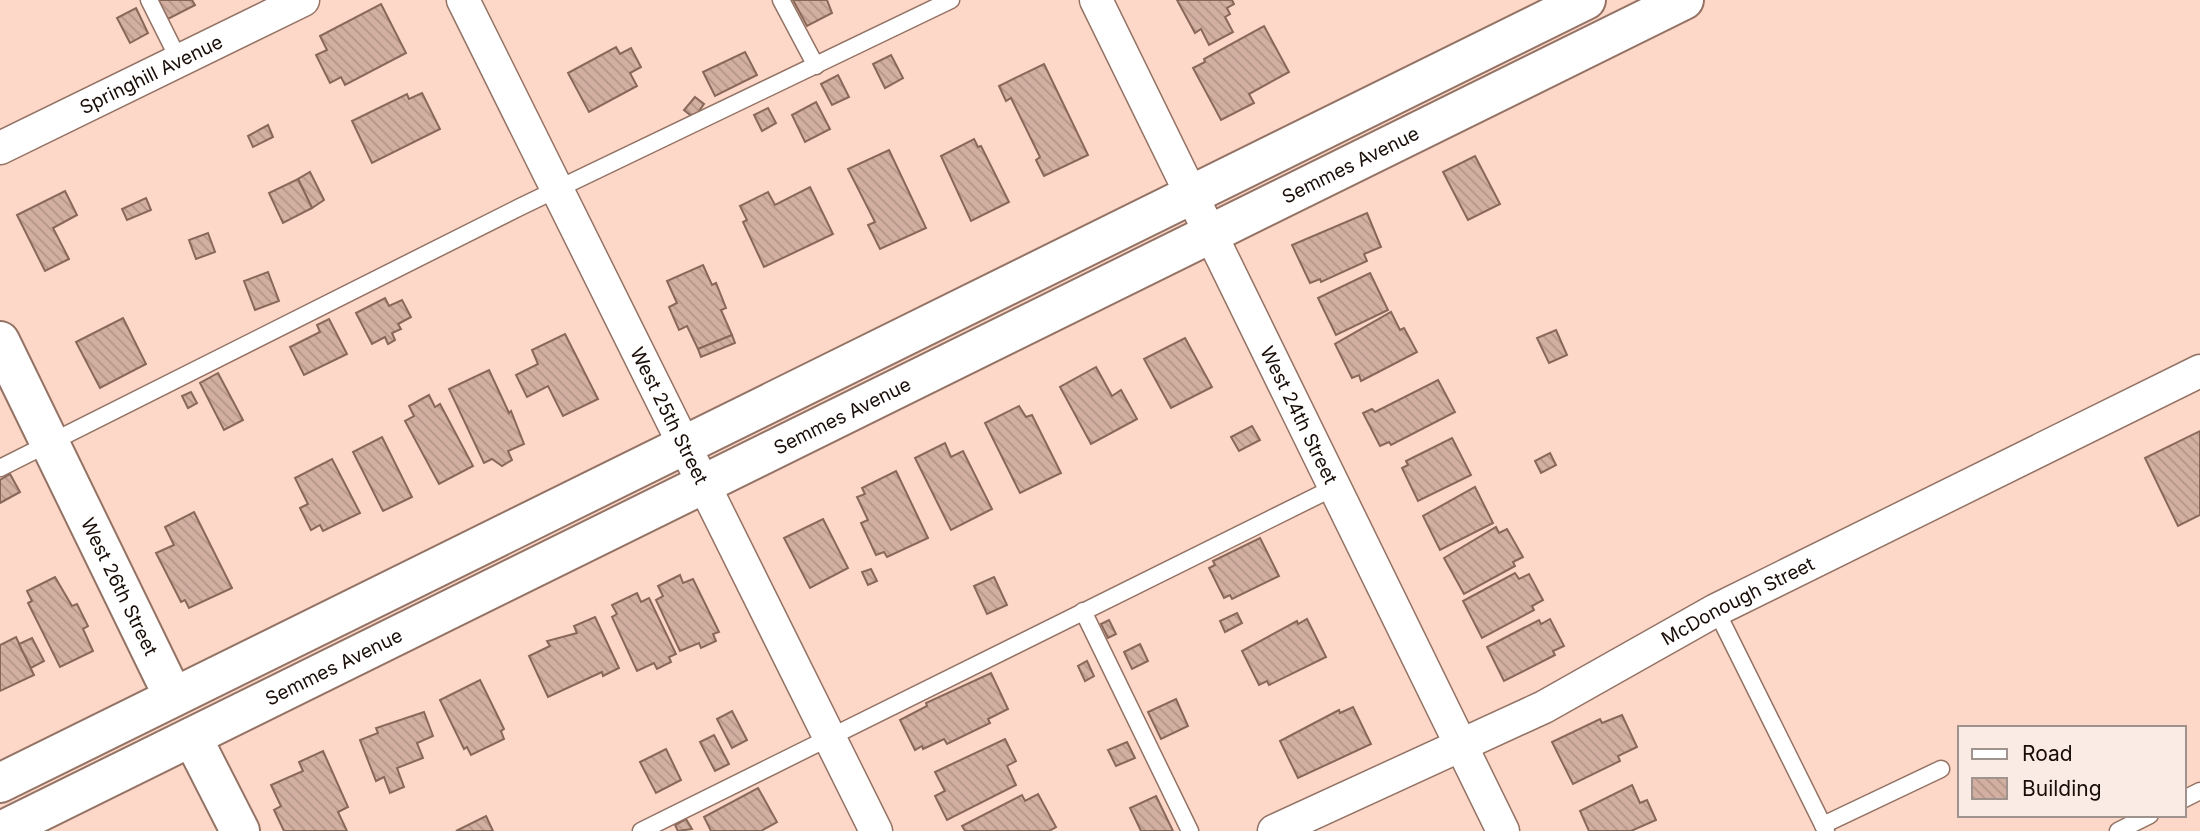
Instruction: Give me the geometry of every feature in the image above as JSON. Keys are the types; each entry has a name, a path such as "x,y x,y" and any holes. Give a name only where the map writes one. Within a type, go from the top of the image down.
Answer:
{"main road":[{"path":"0,783 1586,0"},
{"name":"Semmes Avenue","path":"1,831 1684,0"},
{"name":"West 26th Street","path":"0,341 173,696"},
{"name":"West 26th Street","path":"192,737 240,831"}],"street":[{"name":"Springhill Avenue","path":"0,148 303,0"},
{"name":"West 25th Street","path":"463,0 876,831"},
{"name":"West 24th Street","path":"1096,0 1503,831"},
{"name":"McDonough Street","path":"1274,831 1544,707 1716,610 2200,372"},
{"name":"West 26th Street","path":"173,696 192,737"}],"lane":[{"path":"149,0 180,62"},
{"path":"781,0 816,66"},
{"path":"0,468 507,213 951,0"},
{"path":"640,831 1335,486"},
{"path":"1716,610 1825,828 1941,769"},
{"path":"1083,611 1190,831"},
{"path":"2118,831 2146,817"}],"building":[{"path":"158,0 192,0 195,5 168,19"},
{"path":"793,0 827,0 832,13 807,26"},
{"path":"1177,0 1232,0 1234,4 1227,8 1230,14 1225,17 1233,32 1209,45 1201,29 1195,33"},
{"path":"381,4 406,53 345,85 341,77 330,83 316,55 327,50 320,36"},
{"path":"136,8 148,33 130,43 117,18"},
{"path":"1264,26 1289,72 1249,94 1254,103 1221,120 1193,68 1205,62 1204,59"},
{"path":"616,47 620,54 631,48 641,67 630,73 637,86 589,112 568,73"},
{"path":"745,52 757,75 715,96 703,72"},
{"path":"891,55 903,78 885,88 873,64"},
{"path":"1044,64 1088,155 1044,176 1036,160 1040,157 1011,98 1006,101 999,86"},
{"path":"838,75 849,97 832,105 821,84"},
{"path":"422,93 440,129 372,163 352,121 407,94 409,99"},
{"path":"695,97 704,104 694,118 684,110"},
{"path":"816,102 830,129 805,142 792,115"},
{"path":"768,108 776,123 762,131 754,115"},
{"path":"268,125 273,137 253,147 248,136"},
{"path":"974,139 978,147 981,146 1009,202 971,221 941,156"},
{"path":"889,150 926,228 880,249 868,225 875,222 848,169"},
{"path":"1475,156 1500,204 1468,220 1443,172"},
{"path":"310,172 324,200 312,208 298,179"},
{"path":"298,179 312,208 283,223 269,193"},
{"path":"810,187 833,234 764,267 743,222 747,220 740,206 768,192 775,205"},
{"path":"65,191 77,215 53,228 69,259 45,271 17,215"},
{"path":"146,198 151,210 127,220 122,209"},
{"path":"1367,213 1381,247 1364,254 1367,261 1321,282 1320,279 1310,283 1292,245"},
{"path":"208,233 215,252 196,259 189,240"},
{"path":"703,265 712,285 716,283 726,308 721,310 732,335 698,349 687,326 679,330 669,307 677,303 667,281"},
{"path":"268,272 279,301 255,310 244,281"},
{"path":"1370,273 1388,310 1336,335 1318,298"},
{"path":"385,298 389,306 402,300 411,317 398,324 401,329 392,333 395,340 388,344 385,337 372,344 356,313"},
{"path":"1391,312 1400,330 1404,328 1417,352 1361,381 1359,375 1352,378 1335,344"},
{"path":"123,318 146,364 100,388 76,342"},
{"path":"329,319 347,354 304,375 290,347 320,332 317,325"},
{"path":"1556,330 1567,355 1549,363 1537,338"},
{"path":"565,334 598,399 563,416 548,386 527,397 516,375 538,364 532,350"},
{"path":"732,335 735,343 701,357 698,349"},
{"path":"1185,338 1212,387 1171,408 1144,359"},
{"path":"1096,367 1112,396 1121,390 1137,419 1091,444 1060,387"},
{"path":"489,370 509,413 511,411 524,444 508,451 512,460 502,466 492,459 484,463 449,389"},
{"path":"218,373 243,420 224,430 200,383"},
{"path":"1438,380 1455,412 1391,445 1389,442 1380,446 1363,413 1372,409 1375,412"},
{"path":"191,392 197,403 188,408 182,396"},
{"path":"429,395 435,407 440,404 473,466 439,484 405,421 414,416 409,406"},
{"path":"1019,406 1026,417 1032,415 1061,473 1020,493 985,423"},
{"path":"1252,426 1260,440 1239,451 1231,437"},
{"path":"2200,431 2200,515 2178,526 2145,458"},
{"path":"382,437 412,497 383,511 353,452"},
{"path":"1452,438 1471,475 1418,501 1402,468 1408,465 1406,461"},
{"path":"945,443 951,457 963,451 992,509 951,530 915,458"},
{"path":"1550,453 1556,465 1541,473 1535,461"},
{"path":"332,459 360,513 323,531 320,525 311,530 300,508 308,504 295,478"},
{"path":"896,471 928,538 887,557 884,552 876,555 861,523 868,520 857,497 865,494 862,488"},
{"path":"10,474 20,492 0,503 0,480"},
{"path":"1475,487 1493,523 1440,550 1423,516"},
{"path":"194,512 232,588 189,608 185,600 181,602 156,553 174,545 165,527"},
{"path":"823,519 848,568 810,588 784,538"},
{"path":"1496,527 1499,533 1507,529 1523,557 1513,562 1515,566 1464,594 1444,558"},
{"path":"1260,538 1279,576 1232,599 1230,595 1224,598 1209,568 1215,565 1213,561"},
{"path":"871,569 877,581 868,585 862,572"},
{"path":"1515,573 1519,579 1529,574 1543,600 1532,606 1534,610 1482,638 1463,601"},
{"path":"680,575 683,583 693,579 719,632 713,634 716,641 701,648 699,643 680,651 656,600 663,596 658,586"},
{"path":"55,577 72,606 77,604 88,626 83,629 93,651 60,667 28,603 32,601 27,591"},
{"path":"994,577 1007,605 987,614 974,586"},
{"path":"637,593 641,602 649,598 676,654 669,657 671,662 657,669 654,663 637,671 612,617 617,614 612,605"},
{"path":"1237,613 1242,623 1225,632 1220,621"},
{"path":"595,617 619,668 603,676 602,672 548,697 529,656 550,646 547,641 577,633 574,626"},
{"path":"1307,619 1326,657 1269,685 1267,681 1259,685 1242,651 1297,621 1298,624"},
{"path":"1550,619 1564,646 1553,651 1555,655 1504,681 1487,647 1539,620 1541,624"},
{"path":"1109,620 1116,634 1108,638 1101,624"},
{"path":"16,637 34,675 0,691 0,645"},
{"path":"32,638 44,661 31,668 19,644"},
{"path":"1140,644 1148,661 1132,669 1124,652"},
{"path":"1087,661 1094,676 1085,681 1078,666"},
{"path":"991,673 1008,709 988,719 990,723 947,744 944,739 915,750 900,720 927,706 926,703"},
{"path":"480,680 504,729 501,731 504,739 471,755 467,747 464,749 440,700"},
{"path":"1176,699 1188,726 1161,739 1148,712"},
{"path":"1353,707 1371,744 1298,778 1280,741 1339,710 1340,713"},
{"path":"732,711 747,740 732,748 717,719"},
{"path":"424,712 433,736 417,743 423,758 397,768 404,787 390,793 384,777 376,781 360,740 378,733 376,728"},
{"path":"1622,715 1637,747 1618,756 1620,761 1573,784 1552,742 1600,719 1602,723"},
{"path":"714,735 729,764 715,771 700,742"},
{"path":"1005,739 1016,761 1007,766 1016,785 947,820 935,796 945,791 935,772"},
{"path":"1127,742 1135,758 1116,766 1108,750"},
{"path":"666,749 681,780 656,793 640,762"},
{"path":"323,751 348,807 338,812 347,831 284,831 274,810 281,806 271,785 303,771 299,762"},
{"path":"1632,785 1640,803 1647,800 1656,820 1631,831 1589,831 1580,811"},
{"path":"758,788 777,822 761,831 711,831 704,817"},
{"path":"1038,794 1056,827 1049,831 965,831 962,826 1022,795 1025,801"},
{"path":"1156,796 1173,831 1141,831 1130,808"},
{"path":"486,816 493,831 456,831"},
{"path":"686,819 692,829 678,831 675,825"}]}
